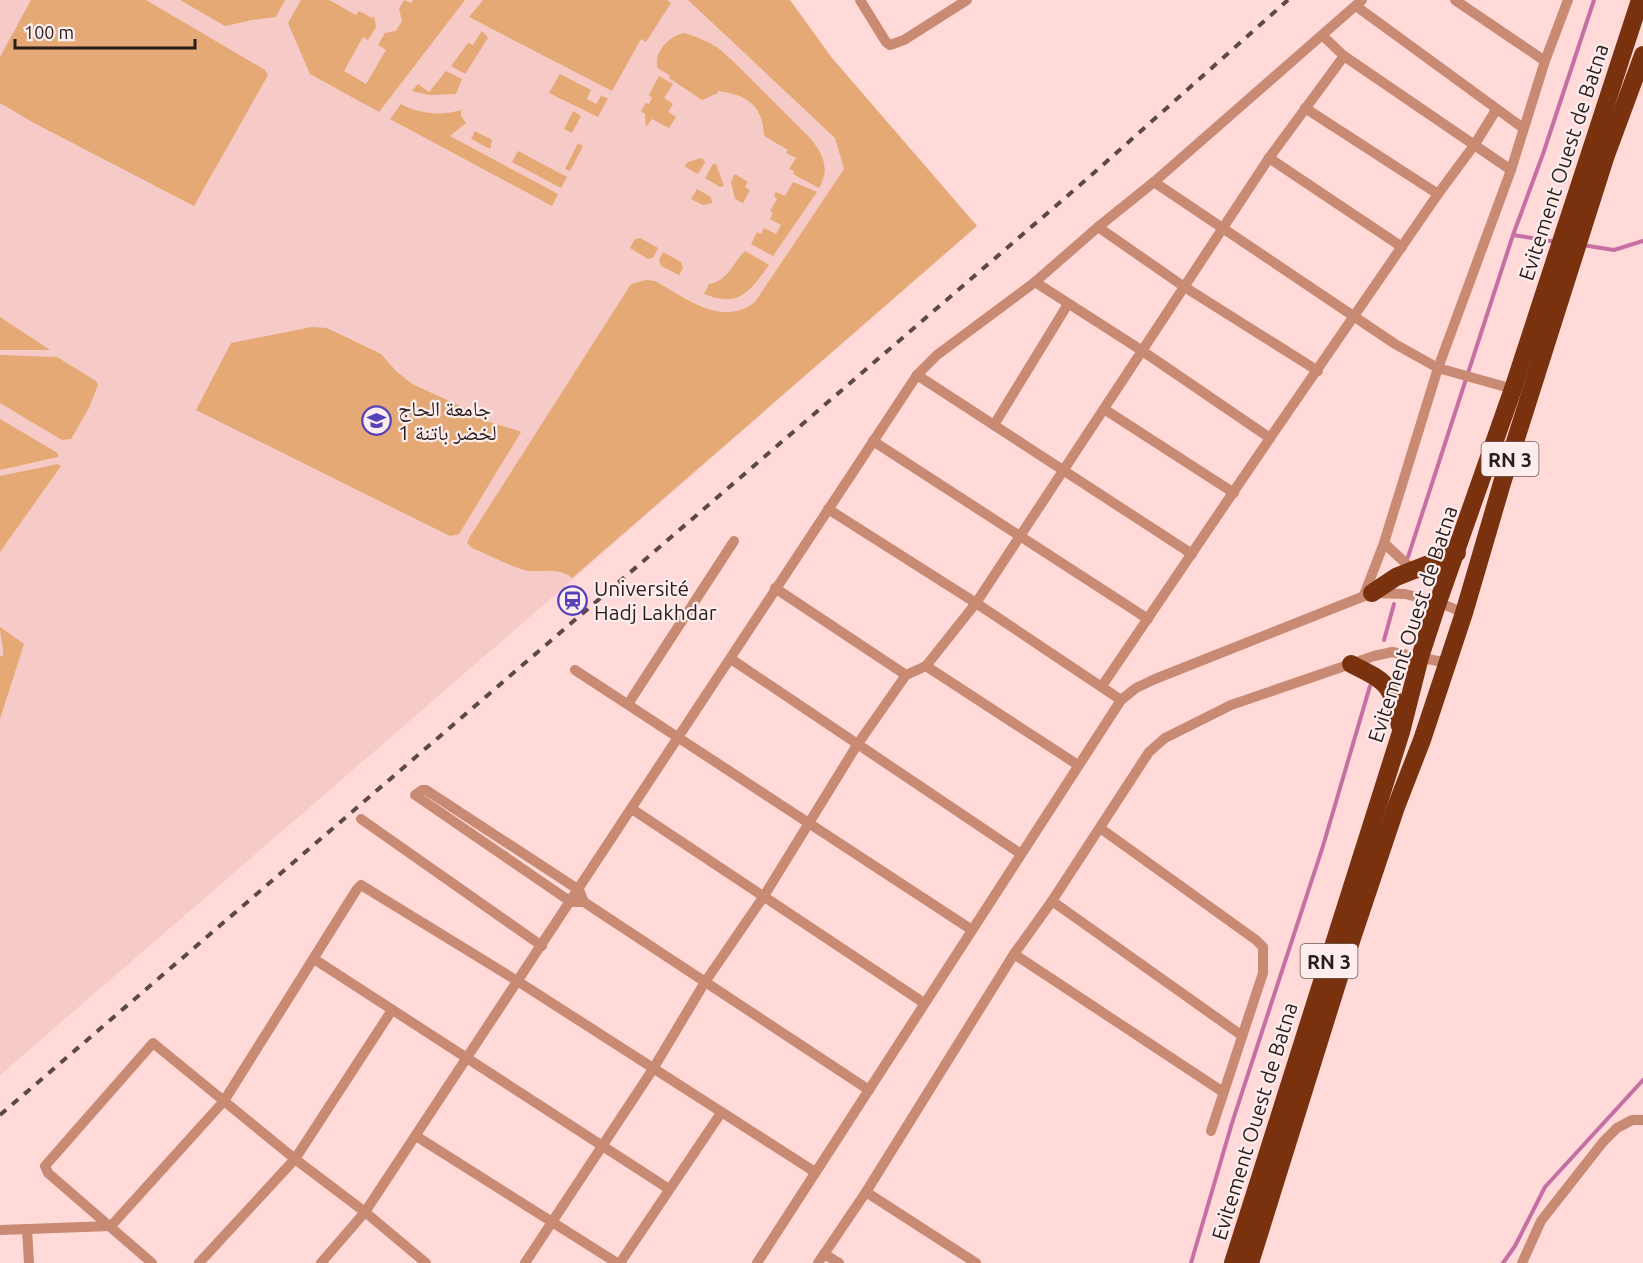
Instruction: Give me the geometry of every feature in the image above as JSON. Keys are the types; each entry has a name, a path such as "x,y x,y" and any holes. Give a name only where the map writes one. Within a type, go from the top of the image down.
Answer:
{"highway":[{"name":"Evitement Ouest de Batna","path":"1250,1263 1341,971 1464,613 1640,0"},
{"name":"Evitement Ouest de Batna","path":"1233,1263 1401,732 1420,657 1438,602 1513,389 1605,158 1643,55"},
{"path":"1368,594 1396,577 1457,553"},
{"path":"1351,664 1381,679 1394,697 1401,732"}],"street":[{"path":"860,0 890,45 897,44 967,0"},
{"path":"1455,0 1545,60"},
{"path":"1368,594 1438,368 1510,170 1545,60 1568,0"},
{"path":"321,1263 365,1212 572,902 775,588 917,375 937,355 1035,282 1154,182 1359,3 1496,110 1523,128"},
{"path":"1323,36 1344,56 1510,170"},
{"path":"525,1263 653,1069 705,982 764,896 857,746 906,675 926,666 976,603 1183,286 1269,159 1344,56"},
{"path":"1305,108 1438,194"},
{"path":"1102,686 1270,438 1475,144 1496,110"},
{"path":"1269,159 1402,247"},
{"path":"1154,182 1395,344 1438,368 1513,389"},
{"path":"1098,227 1183,286 1318,371"},
{"path":"1035,282 1141,350 1270,438"},
{"path":"994,425 1068,304"},
{"path":"917,375 1192,554"},
{"path":"1104,409 1234,493"},
{"path":"873,441 1148,620"},
{"path":"828,509 976,603 1121,700"},
{"path":"628,704 734,541"},
{"path":"1384,543 1413,570"},
{"path":"775,588 906,675"},
{"path":"757,1263 1121,700 1136,688 1155,679 1368,594 1405,594 1438,602 1464,613"},
{"path":"839,1263 821,1258 866,1192 1014,954 1052,902 1149,752 1165,738 1231,705 1351,664 1392,652 1448,663"},
{"path":"731,659 857,746 1021,854"},
{"path":"926,666 1078,765"},
{"path":"575,670 972,930"},
{"path":"584,902 579,890 426,790 415,795 572,902 584,902 869,1090"},
{"path":"632,809 924,1003"},
{"path":"361,819 542,946"},
{"path":"1100,828 1263,947 1263,973 1211,1131"},
{"path":"0,1230 111,1226 224,1101 361,885 519,982 815,1172"},
{"path":"1052,902 1241,1035"},
{"path":"1014,954 1222,1092"},
{"path":"314,959 669,1189"},
{"path":"199,1263 295,1160 392,1010"},
{"path":"152,1263 48,1173 46,1164 153,1043 295,1160 428,1263"},
{"path":"416,1136 619,1263 721,1113"},
{"path":"1522,1263 1541,1221 1603,1142 1617,1128 1632,1120 1643,1120"},
{"path":"866,1192 976,1263"},
{"path":"27,1229 29,1263"}],"shaded area":[{"name":"جامعة الحاج لخضر باتنة 1","path":"0,0 790,0 832,58 977,226 0,1075"},
{"path":"31,0 146,0 265,70 268,75 194,206 0,103 0,57"},
{"path":"180,0 285,0 276,17 225,26"},
{"path":"301,0 329,0 356,15 359,11 372,18 374,16 376,27 368,40 363,37 344,71 366,84 386,50 378,45 385,33 396,31 402,21 399,9 404,0 411,3 413,0 465,0 379,112 310,74 288,23"},
{"path":"483,0 667,0 671,3 646,42 641,39 612,91 469,17"},
{"path":"688,0 790,0 832,58 977,226 572,578 560,572 527,571 472,548 467,543 631,284 646,280 655,281 704,308 717,311 730,312 755,302 844,169 835,138"},
{"path":"482,31 488,38 465,74 451,66 468,43 473,45"},
{"path":"685,33 706,41 720,50 809,137 818,148 825,167 823,181 819,188 793,174 794,171 789,169 796,158 786,153 788,150 764,136 760,116 751,103 737,95 718,91 702,100 658,68 658,56 664,45 674,37"},
{"path":"446,71 462,79 456,94 429,95 412,91 418,84 429,92"},
{"path":"560,74 591,90 587,99 596,104 601,96 608,98 598,117 549,93"},
{"path":"659,76 673,84 664,98 673,104 668,112 676,117 669,128 652,119 646,127 645,114 641,111 646,103 649,104 652,98 649,95"},
{"path":"401,104 430,113 461,110 461,116 466,123 450,136 558,194 552,206 390,119"},
{"path":"573,111 581,116 572,133 564,129"},
{"path":"475,131 492,140 490,149 471,139"},
{"path":"578,143 583,146 570,171 565,169"},
{"path":"518,151 567,177 561,188 512,162"},
{"path":"702,158 705,162 698,174 685,165 688,162"},
{"path":"713,164 716,164 724,186 720,187 705,178"},
{"path":"735,174 748,182 745,187 750,190 743,203 735,199 731,182"},
{"path":"793,182 817,192 773,256 751,244 757,232 761,234 764,228 776,234 781,225 770,219 773,213 770,211 777,199 774,196 776,192 785,196"},
{"path":"697,189 711,197 712,203 703,205 691,199"},
{"path":"640,238 658,248 653,258 648,259 630,248 635,239"},
{"path":"745,251 769,265 749,290 735,298 727,299 704,294 709,284 725,276"},
{"path":"663,252 681,262 683,268 679,275 661,266 659,260"},
{"path":"0,317 50,350 0,350"},
{"path":"312,327 327,328 381,354 412,384 467,409 485,421 521,432 459,534 450,536 196,410 231,343"},
{"path":"0,355 57,357 96,381 98,385 89,408 71,439 62,440 0,403"},
{"path":"0,419 56,452 58,457 0,470"},
{"path":"58,464 61,466 0,552 0,476"},
{"path":"0,627 24,644 0,719 0,656 3,656 3,652"}],"waterway":[{"path":"1408,557 1513,235 1543,154 1594,0"},
{"path":"1513,235 1557,242"},
{"path":"1582,245 1614,250 1643,241"},
{"path":"1384,640 1394,604"},
{"path":"1191,1263 1232,1123 1323,846 1370,686"},
{"path":"1503,1263 1515,1246 1545,1187 1643,1080"}],"railway":[{"path":"0,1115 1087,179 1288,0"}],"place":[{"name":"جامعة الحاج لخضر باتنة 1","path":"377,420"},
{"name":"Université Hadj Lakhdar","path":"573,600"}]}
